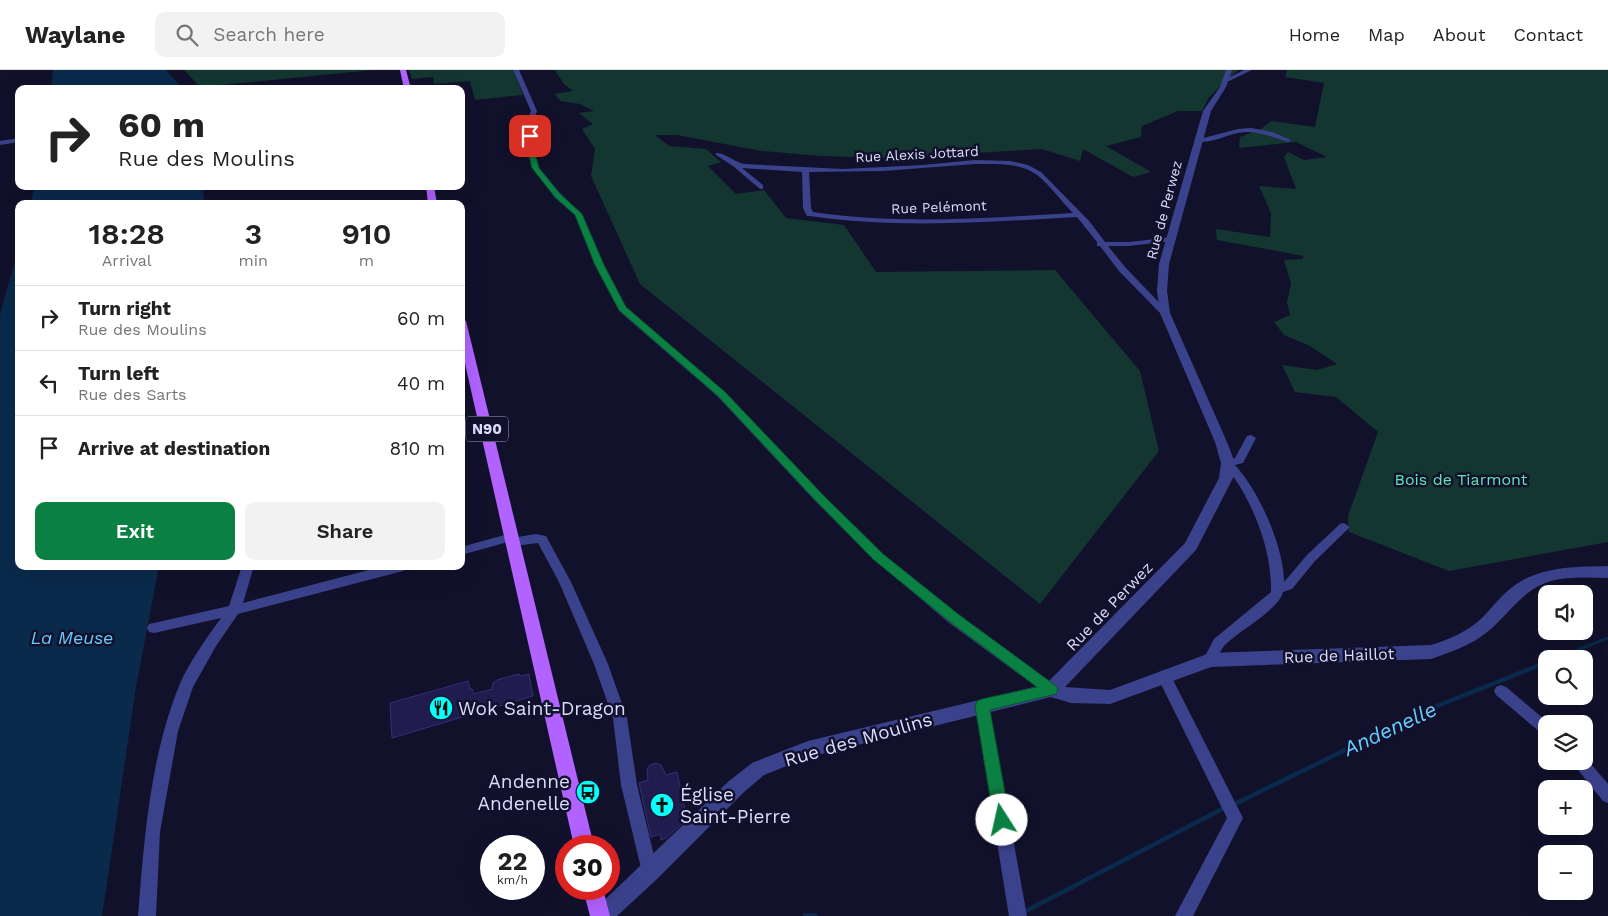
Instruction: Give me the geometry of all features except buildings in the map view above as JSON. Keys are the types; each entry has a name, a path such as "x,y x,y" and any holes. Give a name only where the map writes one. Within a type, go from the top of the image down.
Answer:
{"main road":[{"path":"403,70 407,85"},
{"name":"N90","path":"465,338 581,835"},
{"path":"596,900 601,916"}],"street":[{"path":"516,70 534,111 530,122 530,148 536,168 558,196 578,214 622,309 721,394 814,493 879,557 953,618 1051,690"},
{"name":"Rue de Perwez","path":"1051,690 1190,546 1226,478 1228,464 1221,442 1165,313 1162,291 1164,264 1170,239 1207,110 1228,75 1249,70"},
{"path":"1199,140 1215,139 1239,131 1272,133 1288,140"},
{"path":"0,143 15,141"},
{"path":"718,154 728,163 736,166 760,187"},
{"name":"Rue Alexis Jottard","path":"736,166 768,166 805,170 908,168 1004,162 1020,164 1039,173 1078,215"},
{"name":"Rue Pelémont","path":"805,170 807,208 810,214 830,218 892,223 1078,215"},
{"path":"1078,215 1122,269 1165,313"},
{"path":"1100,244 1129,244 1170,239"},
{"path":"1210,660 1219,643 1277,594 1277,572 1265,533 1245,483 1228,464 1239,460 1251,438"},
{"path":"1277,589 1288,586 1312,558 1344,527"},
{"path":"465,550 513,540 542,539 565,582 601,664 620,718 629,785 650,872"},
{"path":"147,916 152,832 171,731 186,686 211,642 234,610 247,570"},
{"path":"154,628 234,610 388,570"},
{"name":"Rue de Haillot","path":"1051,690 1071,696 1110,697 1210,660 1431,652 1466,640 1488,623 1504,602 1518,589 1542,578 1608,572"},
{"path":"1164,676 1235,818 1184,916"},
{"name":"Rue des Moulins","path":"601,916 650,872 736,787 758,769 808,749 1051,690"},
{"path":"1501,691 1538,722"},
{"path":"982,706 1018,916"},
{"path":"1587,770 1608,796"}],"green space":[{"path":"184,70 373,70 220,85 198,85"},
{"path":"409,70 513,70 523,95 475,100 470,81 434,84 433,77 412,79"},
{"path":"555,70 1238,70 1209,97 1202,111 1178,111 1142,126 1141,137 1106,146 1151,172 1133,177 1083,149 1080,161 1042,149 891,158 821,156 761,151 677,135 655,135 669,146 706,149 721,162 708,166 736,194 764,190 786,218 844,225 876,272 1055,270 1140,371 1159,451 1040,604 640,284 591,176 595,149 582,129 593,124 579,113 594,111 580,104 560,101 555,94 573,91 564,84"},
{"name":"Bois de Tiarmont","path":"1287,70 1608,70 1608,542 1449,571 1349,532 1348,516 1378,432 1336,397 1295,392 1282,365 1317,370 1337,364 1310,346 1284,335 1274,322 1290,315 1287,302 1291,284 1284,260 1302,259 1304,256 1217,240 1216,229 1270,237 1271,213 1259,186 1296,189 1284,157 1288,152 1304,160 1327,157 1296,142 1239,148 1240,137 1261,129 1271,121 1315,127 1324,83 1285,77"}],"water":[{"path":"53,70 166,70 179,85 51,85"},
{"path":"34,190 203,190 204,200 31,200"},
{"name":"La Meuse","path":"15,261 15,570 158,570 136,687 102,916 0,916 0,315"}],"waterway":[{"name":"Andenelle","path":"1578,650 1608,638"},
{"name":"Andenelle","path":"1237,803 1427,710 1538,666"},
{"name":"Andenelle","path":"1028,910 1226,807"},
{"name":"Andenelle","path":"805,915 816,916"}],"place":[{"name":"Wok Saint-Dragon","path":"441,708"},
{"name":"Andenne Andenelle","path":"588,792"},
{"name":"Église Saint-Pierre","path":"662,805"}],"route":[{"path":"530,136 530,148 536,168 558,196 578,214 622,309 721,394 821,500 879,557 953,618 1051,690 982,706 1002,820"}]}
